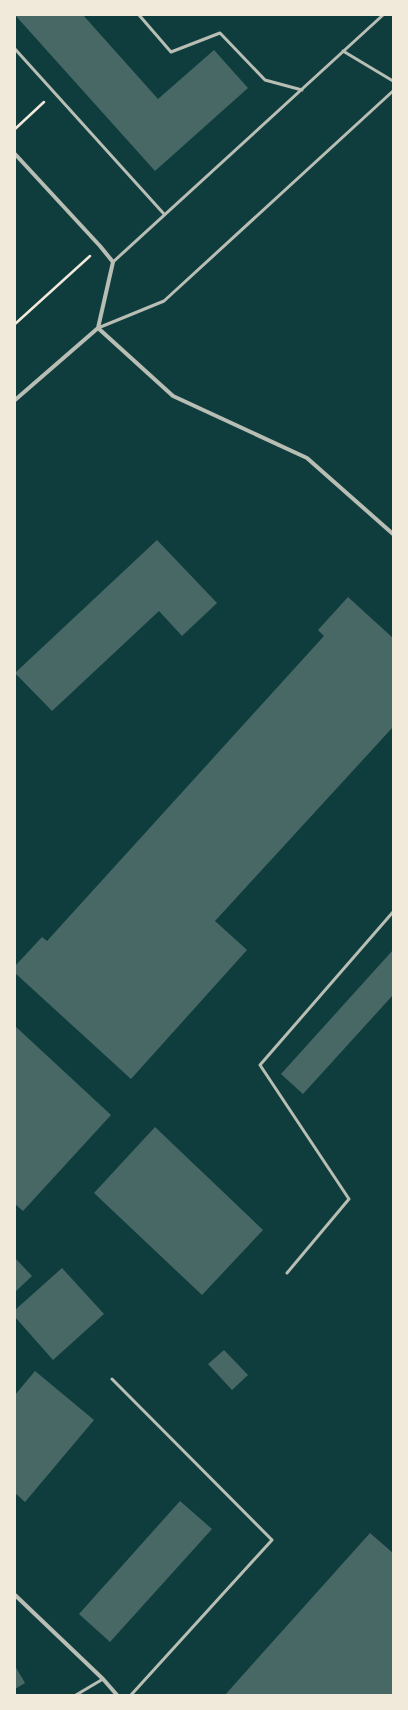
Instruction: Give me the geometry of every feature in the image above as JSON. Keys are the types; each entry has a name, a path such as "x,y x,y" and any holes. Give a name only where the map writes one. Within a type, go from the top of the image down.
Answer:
{"street":[{"path":"15,154 113,262 98,328 15,400"},
{"path":"98,328 173,396 307,458 393,534"},
{"path":"15,1595 103,1679"}],"lane":[{"path":"138,15 171,52 220,33 265,80 302,90"},
{"path":"113,262 383,15"},
{"path":"15,49 164,214"},
{"path":"343,51 393,80"},
{"path":"98,328 164,301 393,91"},
{"path":"287,1273 349,1199 260,1065 393,912"},
{"path":"112,1379 272,1540 131,1695"},
{"path":"76,1695 103,1679 117,1695"}],"path":[{"path":"15,128 54,92"},
{"path":"15,324 100,246"}],"building":[{"path":"15,15 83,15 158,99 214,50 248,88 155,171"},
{"path":"157,540 217,603 182,636 159,611 52,711 15,673"},
{"path":"348,597 393,638 393,727 215,921 247,950 131,1079 15,973 15,966 42,937 47,941 324,636 318,630"},
{"path":"393,950 393,995 303,1094 281,1074"},
{"path":"15,1026 111,1115 23,1211 15,1204"},
{"path":"155,1127 263,1230 202,1295 94,1193"},
{"path":"15,1258 32,1276 15,1292"},
{"path":"62,1268 104,1314 53,1360 15,1317 15,1310"},
{"path":"224,1350 248,1375 232,1390 208,1364"},
{"path":"35,1371 94,1420 25,1502 15,1493 15,1395"},
{"path":"180,1501 212,1529 110,1642 79,1614"},
{"path":"370,1533 393,1553 393,1695 225,1695"},
{"path":"15,1666 25,1683 15,1689"}]}
